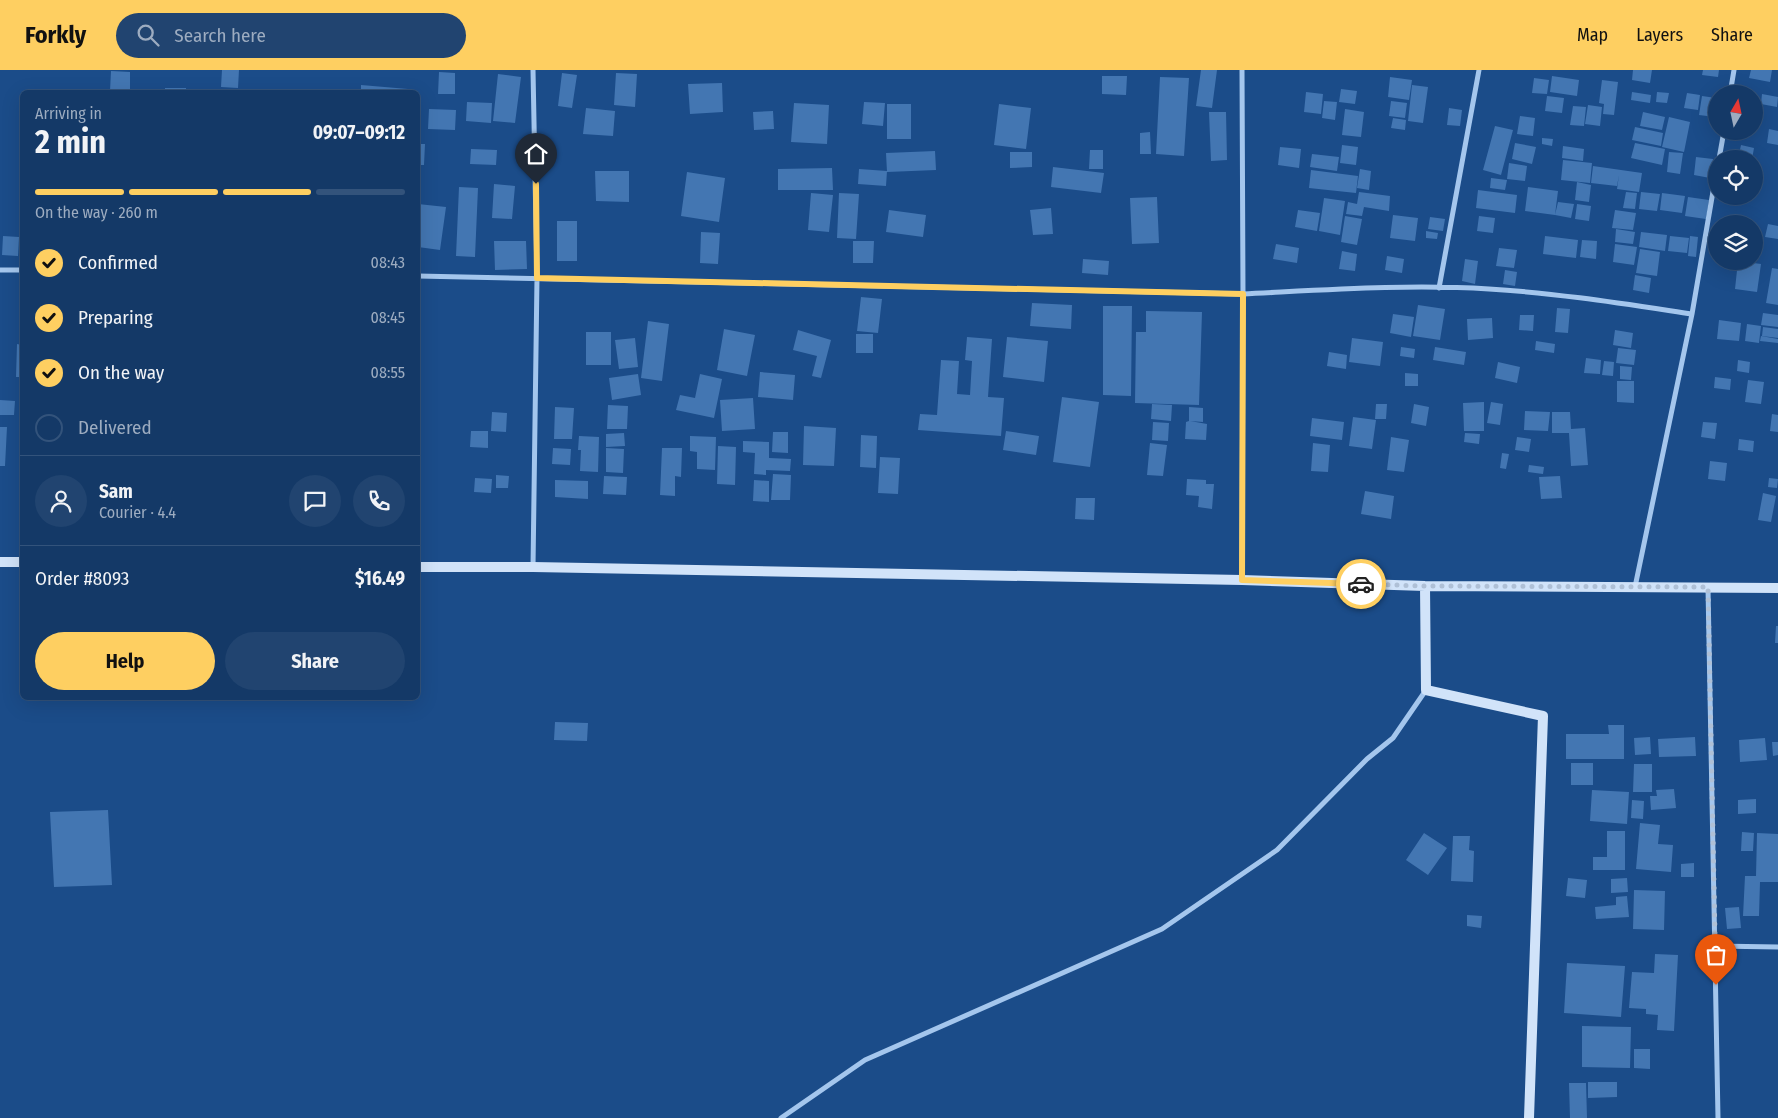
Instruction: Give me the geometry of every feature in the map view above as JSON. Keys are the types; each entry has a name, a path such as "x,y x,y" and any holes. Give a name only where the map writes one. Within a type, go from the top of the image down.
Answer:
{"street":[{"path":"533,70 537,278 533,567"},
{"path":"1242,70 1242,580"},
{"path":"1439,288 1479,70"},
{"path":"1732,85 1734,70"},
{"path":"1635,587 1692,314 1711,205"},
{"path":"0,270 20,270"},
{"path":"420,276 1243,294 1371,287 1489,289 1588,298 1692,314"},
{"path":"0,562 20,562"},
{"path":"420,567 533,567 1242,580 1426,586 1778,588"},
{"path":"781,1118 865,1060 1162,929 1277,850 1367,759 1394,738 1426,690 1426,586"},
{"path":"1708,587 1718,1118"},
{"path":"1426,690 1544,716 1529,1118"},
{"path":"1715,946 1778,947"}],"building":[{"path":"222,70 239,70 238,88 221,87"},
{"path":"1201,70 1217,70 1212,108 1196,106"},
{"path":"1633,70 1652,70 1650,83 1632,80"},
{"path":"1703,70 1719,70 1718,77 1702,75"},
{"path":"1751,70 1772,70 1770,82 1749,78"},
{"path":"111,71 130,72 130,90 110,90"},
{"path":"439,72 455,73 455,94 438,94"},
{"path":"562,73 577,75 572,108 558,106"},
{"path":"616,73 637,74 635,107 614,105"},
{"path":"498,74 521,77 515,123 493,121"},
{"path":"1102,76 1127,76 1126,95 1102,94"},
{"path":"1552,76 1579,80 1577,96 1550,92"},
{"path":"1160,77 1189,78 1184,156 1156,154"},
{"path":"1390,77 1412,80 1409,100 1388,97"},
{"path":"1534,78 1549,80 1547,94 1532,93"},
{"path":"1602,80 1618,82 1614,115 1603,114 1604,104 1599,103"},
{"path":"722,83 723,112 690,114 688,84"},
{"path":"361,85 408,89 408,90 361,90"},
{"path":"1412,85 1428,87 1423,123 1408,121"},
{"path":"165,88 186,88 186,90 165,90"},
{"path":"1341,89 1357,91 1355,104 1339,102"},
{"path":"1306,92 1323,94 1321,114 1304,112"},
{"path":"1632,92 1651,95 1650,103 1631,100"},
{"path":"1657,92 1669,93 1667,103 1656,102"},
{"path":"1687,93 1700,95 1698,110 1684,108"},
{"path":"1763,94 1778,97 1777,107 1763,104"},
{"path":"1547,96 1564,98 1562,113 1545,111"},
{"path":"1702,96 1708,97 1708,116 1699,115"},
{"path":"1324,101 1337,102 1335,120 1322,118"},
{"path":"1391,101 1407,103 1405,118 1389,116"},
{"path":"467,102 492,103 491,123 466,121"},
{"path":"864,102 885,103 883,126 862,124"},
{"path":"794,103 829,105 827,144 791,142"},
{"path":"887,104 911,104 911,139 887,139"},
{"path":"999,104 1031,108 1026,149 994,145"},
{"path":"1588,105 1602,107 1600,126 1585,124"},
{"path":"1573,106 1586,107 1584,126 1570,125"},
{"path":"586,108 615,111 613,136 583,134"},
{"path":"1449,108 1462,110 1460,126 1447,125"},
{"path":"429,109 456,110 455,130 428,129"},
{"path":"1345,109 1364,112 1361,137 1342,135"},
{"path":"773,111 774,129 754,130 753,112"},
{"path":"1209,112 1226,112 1227,160 1211,161"},
{"path":"1643,112 1665,117 1662,130 1640,126"},
{"path":"1520,116 1535,118 1533,136 1517,134"},
{"path":"1669,117 1690,122 1684,152 1662,147"},
{"path":"1393,118 1406,120 1405,130 1391,128"},
{"path":"1495,126 1513,130 1501,175 1483,170"},
{"path":"1635,127 1663,133 1661,146 1632,140"},
{"path":"1769,129 1778,131 1778,145 1767,143"},
{"path":"1150,132 1151,154 1140,154 1140,133"},
{"path":"1542,138 1553,139 1552,146 1542,144"},
{"path":"1515,143 1536,147 1532,164 1512,159"},
{"path":"1635,143 1665,149 1662,165 1631,158"},
{"path":"420,144 425,144 424,165 420,165"},
{"path":"1342,145 1358,147 1356,165 1340,163"},
{"path":"1741,145 1754,148 1754,150 1740,150"},
{"path":"1563,146 1584,149 1583,161 1562,158"},
{"path":"1280,147 1301,149 1299,168 1278,165"},
{"path":"471,149 497,150 496,165 470,164"},
{"path":"1090,150 1103,150 1103,169 1089,169"},
{"path":"935,151 936,170 887,172 886,153"},
{"path":"1010,152 1032,152 1032,167 1010,168"},
{"path":"1669,152 1683,153 1680,174 1667,172"},
{"path":"1312,154 1339,157 1337,171 1310,167"},
{"path":"1696,157 1708,158 1708,178 1694,175"},
{"path":"1563,160 1592,163 1590,183 1561,180"},
{"path":"1509,163 1527,166 1525,181 1507,179"},
{"path":"1593,166 1642,173 1639,192 1617,189 1619,175 1617,186 1591,183"},
{"path":"1053,167 1104,173 1101,193 1051,187"},
{"path":"832,168 833,190 778,190 778,169"},
{"path":"859,169 887,171 886,186 858,184"},
{"path":"1360,169 1371,171 1369,190 1357,188"},
{"path":"1311,170 1358,176 1356,193 1309,188"},
{"path":"595,171 629,171 629,202 596,201"},
{"path":"687,172 725,178 719,222 681,216"},
{"path":"1491,178 1507,180 1505,190 1490,188"},
{"path":"1577,182 1591,185 1589,202 1575,200"},
{"path":"494,184 515,186 512,219 492,218"},
{"path":"459,187 478,188 475,257 456,256"},
{"path":"1528,187 1558,191 1555,215 1525,211"},
{"path":"1478,190 1517,195 1515,213 1476,208"},
{"path":"1359,192 1390,196 1389,211 1364,207 1362,216 1346,214 1348,202 1357,204"},
{"path":"1626,192 1637,193 1635,209 1623,208"},
{"path":"1641,192 1660,194 1657,211 1639,209"},
{"path":"811,193 833,195 829,232 808,230"},
{"path":"839,193 859,194 856,239 837,238"},
{"path":"1662,193 1685,196 1682,213 1660,210"},
{"path":"1157,197 1159,243 1132,244 1130,198"},
{"path":"1688,197 1708,200 1706,219 1685,216"},
{"path":"1324,198 1345,201 1340,235 1319,231"},
{"path":"1558,202 1574,204 1571,218 1555,215"},
{"path":"420,204 446,207 440,250 420,247"},
{"path":"1577,204 1591,206 1589,221 1575,219"},
{"path":"1051,208 1053,234 1033,235 1030,210"},
{"path":"889,210 926,215 923,237 886,232"},
{"path":"1298,210 1320,213 1317,231 1295,227"},
{"path":"1615,210 1636,213 1633,230 1612,228"},
{"path":"1393,215 1418,218 1415,241 1390,238"},
{"path":"1345,216 1362,219 1357,245 1341,242"},
{"path":"1479,216 1495,218 1493,233 1477,231"},
{"path":"1430,217 1445,219 1443,231 1428,229"},
{"path":"557,221 577,221 577,261 557,261"},
{"path":"1768,224 1778,226 1778,239 1765,237"},
{"path":"1616,229 1635,232 1633,244 1615,242"},
{"path":"1426,231 1438,233 1437,239 1426,238"},
{"path":"701,232 720,233 718,264 700,263"},
{"path":"1641,232 1667,235 1665,251 1639,247"},
{"path":"3,236 19,237 18,256 2,255"},
{"path":"1545,236 1578,240 1576,258 1543,254"},
{"path":"1670,236 1689,238 1687,253 1668,251"},
{"path":"1690,236 1698,237 1696,257 1688,256"},
{"path":"1582,240 1597,241 1596,259 1580,257"},
{"path":"494,241 526,241 527,269 495,270"},
{"path":"853,241 874,241 873,263 853,263"},
{"path":"1276,244 1299,248 1297,263 1273,259"},
{"path":"1615,244 1637,247 1634,265 1613,262"},
{"path":"1499,248 1517,250 1514,268 1496,266"},
{"path":"1640,249 1660,252 1657,276 1636,273"},
{"path":"1342,251 1357,254 1355,271 1339,269"},
{"path":"1387,256 1404,259 1402,273 1385,270"},
{"path":"1083,259 1109,261 1108,275 1082,273"},
{"path":"1465,259 1478,261 1475,284 1462,281"},
{"path":"1772,268 1778,269 1778,305 1766,303"},
{"path":"1505,270 1517,272 1515,286 1503,284"},
{"path":"1737,270 1760,270 1757,292 1735,289"},
{"path":"1635,275 1651,278 1649,293 1633,290"},
{"path":"861,297 882,299 878,333 857,331"},
{"path":"1032,303 1072,305 1071,329 1030,326"},
{"path":"1418,305 1445,309 1440,340 1413,336"},
{"path":"1103,306 1132,306 1131,396 1103,395"},
{"path":"1557,308 1570,309 1568,333 1555,332"},
{"path":"1146,311 1202,312 1199,405 1135,403 1136,332 1146,332"},
{"path":"1763,313 1778,315 1778,327 1761,325"},
{"path":"1393,314 1414,317 1411,337 1390,333"},
{"path":"1520,315 1534,315 1533,331 1519,330"},
{"path":"1492,318 1493,338 1468,340 1467,319"},
{"path":"1719,320 1741,323 1739,341 1717,339"},
{"path":"648,321 669,324 662,381 641,378"},
{"path":"1747,324 1761,326 1759,343 1745,341"},
{"path":"1763,327 1778,329 1778,338 1762,336"},
{"path":"724,329 755,335 747,376 717,370"},
{"path":"798,330 831,340 821,378 812,376 817,356 793,350"},
{"path":"1615,330 1633,333 1631,348 1613,345"},
{"path":"586,332 611,332 611,365 586,365"},
{"path":"856,334 873,334 873,353 856,353"},
{"path":"1761,336 1778,339 1778,343 1760,341"},
{"path":"967,337 992,339 988,397 1004,398 1001,436 918,430 920,414 937,415 941,360 959,361 957,394 970,395 972,361 965,360"},
{"path":"1007,337 1048,341 1044,382 1003,377"},
{"path":"635,338 638,367 619,369 615,340"},
{"path":"1352,338 1383,342 1380,366 1349,362"},
{"path":"1536,341 1555,344 1554,353 1535,350"},
{"path":"17,344 20,345 20,377 16,377"},
{"path":"1401,347 1415,349 1414,358 1400,356"},
{"path":"1435,347 1466,352 1464,365 1433,360"},
{"path":"1618,348 1636,350 1634,365 1616,363"},
{"path":"1329,352 1347,355 1346,369 1327,366"},
{"path":"1586,358 1601,360 1600,374 1584,373"},
{"path":"1738,360 1750,362 1749,373 1737,371"},
{"path":"1604,361 1614,362 1613,376 1602,375"},
{"path":"1498,362 1520,367 1517,383 1495,378"},
{"path":"1620,366 1632,367 1631,380 1620,379"},
{"path":"760,372 795,375 793,400 758,397"},
{"path":"1405,373 1418,374 1418,386 1405,386"},
{"path":"638,374 641,395 612,400 609,378"},
{"path":"700,374 722,379 714,418 676,410 680,395 695,398"},
{"path":"1715,377 1731,379 1730,390 1714,388"},
{"path":"1748,380 1764,382 1761,404 1745,402"},
{"path":"1617,381 1634,381 1634,403 1617,402"},
{"path":"1062,397 1099,402 1090,467 1053,462"},
{"path":"753,398 755,429 722,431 720,400"},
{"path":"0,400 15,401 14,415 0,415"},
{"path":"1484,402 1484,431 1464,431 1463,403"},
{"path":"1491,402 1503,404 1500,425 1487,423"},
{"path":"1152,404 1172,405 1171,421 1151,419"},
{"path":"1376,404 1387,404 1386,419 1375,419"},
{"path":"1414,404 1429,407 1426,426 1411,423"},
{"path":"608,405 628,406 627,429 607,429"},
{"path":"555,407 574,408 572,439 554,439"},
{"path":"1189,407 1203,408 1203,422 1190,421 1207,424 1206,440 1185,439 1186,422 1189,421"},
{"path":"1525,411 1550,412 1548,431 1524,430"},
{"path":"492,412 507,413 506,432 491,431"},
{"path":"1552,412 1570,412 1571,429 1585,428 1588,465 1571,466 1569,433 1552,433"},
{"path":"1772,414 1778,415 1778,432 1770,431"},
{"path":"1353,417 1376,420 1372,449 1349,446"},
{"path":"1312,418 1344,422 1342,440 1310,436"},
{"path":"1153,422 1169,423 1168,441 1152,440"},
{"path":"1703,422 1717,423 1715,439 1701,437"},
{"path":"804,426 836,428 834,466 803,465"},
{"path":"0,427 7,427 5,466 0,466"},
{"path":"471,431 488,431 488,448 470,447"},
{"path":"1006,431 1039,436 1036,455 1003,450"},
{"path":"773,432 788,432 788,453 772,452"},
{"path":"624,433 625,446 606,447 606,434"},
{"path":"1465,433 1480,434 1479,444 1464,442"},
{"path":"861,435 877,436 876,468 860,467"},
{"path":"579,436 599,437 598,472 580,471 581,450 578,450"},
{"path":"690,436 716,437 715,470 697,469 697,452 690,451"},
{"path":"1391,437 1409,440 1404,472 1387,470"},
{"path":"1517,437 1531,439 1529,452 1515,450"},
{"path":"1739,439 1754,441 1753,452 1738,450"},
{"path":"743,441 769,442 769,458 791,459 790,471 766,470 766,475 754,474 755,453 743,452"},
{"path":"1150,443 1167,445 1163,476 1147,475"},
{"path":"1313,443 1330,445 1328,472 1311,471"},
{"path":"718,446 736,447 735,485 717,484"},
{"path":"553,448 571,449 570,465 552,464"},
{"path":"606,448 624,449 623,473 606,472"},
{"path":"662,448 682,448 681,477 675,476 675,496 660,495"},
{"path":"1502,453 1509,454 1506,469 1500,468"},
{"path":"880,457 900,458 898,494 878,493"},
{"path":"1710,461 1727,463 1725,481 1708,479"},
{"path":"1529,465 1544,467 1543,474 1528,472"},
{"path":"773,474 791,475 790,500 771,500"},
{"path":"496,475 509,476 508,488 496,488"},
{"path":"604,476 627,477 626,495 603,494"},
{"path":"1560,476 1562,498 1541,499 1539,477"},
{"path":"475,478 492,479 491,493 474,492"},
{"path":"1769,478 1778,479 1777,488 1768,487"},
{"path":"1187,479 1206,480 1206,484 1214,484 1212,509 1198,507 1199,496 1186,495"},
{"path":"555,480 588,481 588,499 555,497"},
{"path":"754,480 769,481 769,502 753,501"},
{"path":"1365,491 1394,496 1391,519 1361,514"},
{"path":"1763,493 1776,496 1771,522 1758,520"},
{"path":"1076,498 1095,498 1094,520 1075,519"},
{"path":"1776,626 1778,626 1778,643 1775,643"},
{"path":"555,722 588,723 587,741 554,740"},
{"path":"1608,725 1624,725 1624,759 1566,759 1566,734 1609,734"},
{"path":"1650,737 1651,754 1635,755 1634,738"},
{"path":"1695,737 1696,756 1659,757 1658,739"},
{"path":"1765,738 1767,760 1740,762 1739,740"},
{"path":"1772,742 1778,742 1778,755 1773,756"},
{"path":"1571,763 1593,763 1593,785 1571,785"},
{"path":"1634,764 1652,764 1652,792 1633,792"},
{"path":"1674,789 1676,808 1651,810 1650,796 1657,796 1656,790"},
{"path":"1592,790 1629,792 1627,824 1590,821"},
{"path":"1756,799 1756,813 1738,814 1738,800"},
{"path":"1632,800 1644,801 1643,819 1631,818"},
{"path":"108,810 112,885 54,887 50,812"},
{"path":"1640,823 1660,825 1658,844 1673,845 1671,872 1636,869"},
{"path":"1607,831 1625,831 1625,870 1593,870 1593,857 1607,857"},
{"path":"1742,832 1754,833 1753,851 1741,851"},
{"path":"1424,833 1447,848 1428,875 1406,860"},
{"path":"1757,833 1778,834 1778,882 1760,882 1759,916 1743,916 1745,876 1756,876"},
{"path":"1453,836 1470,836 1469,850 1474,851 1473,882 1451,881"},
{"path":"1694,863 1694,877 1681,877 1681,864"},
{"path":"1568,878 1587,880 1585,898 1566,896"},
{"path":"1627,878 1628,892 1611,893 1611,879"},
{"path":"1634,890 1665,891 1664,930 1633,929"},
{"path":"1627,896 1629,917 1596,919 1595,907 1616,905 1616,897"},
{"path":"1739,907 1741,928 1727,929 1725,908"},
{"path":"1467,915 1482,916 1481,928 1467,926"},
{"path":"1655,954 1678,955 1674,1031 1657,1030 1658,1015 1646,1014 1646,1009 1629,1008 1632,972 1654,973"},
{"path":"1567,963 1625,966 1621,1017 1564,1013"},
{"path":"1582,1026 1631,1027 1630,1068 1582,1067"},
{"path":"1634,1049 1650,1049 1650,1069 1634,1068"},
{"path":"1588,1082 1617,1082 1617,1097 1588,1098"},
{"path":"1569,1083 1586,1083 1587,1118 1570,1118"}],"way so far":[{"path":"1361,584 1708,587 1716,985"}],"route":[{"path":"536,184 537,278 1243,294 1242,580 1361,584"}]}
